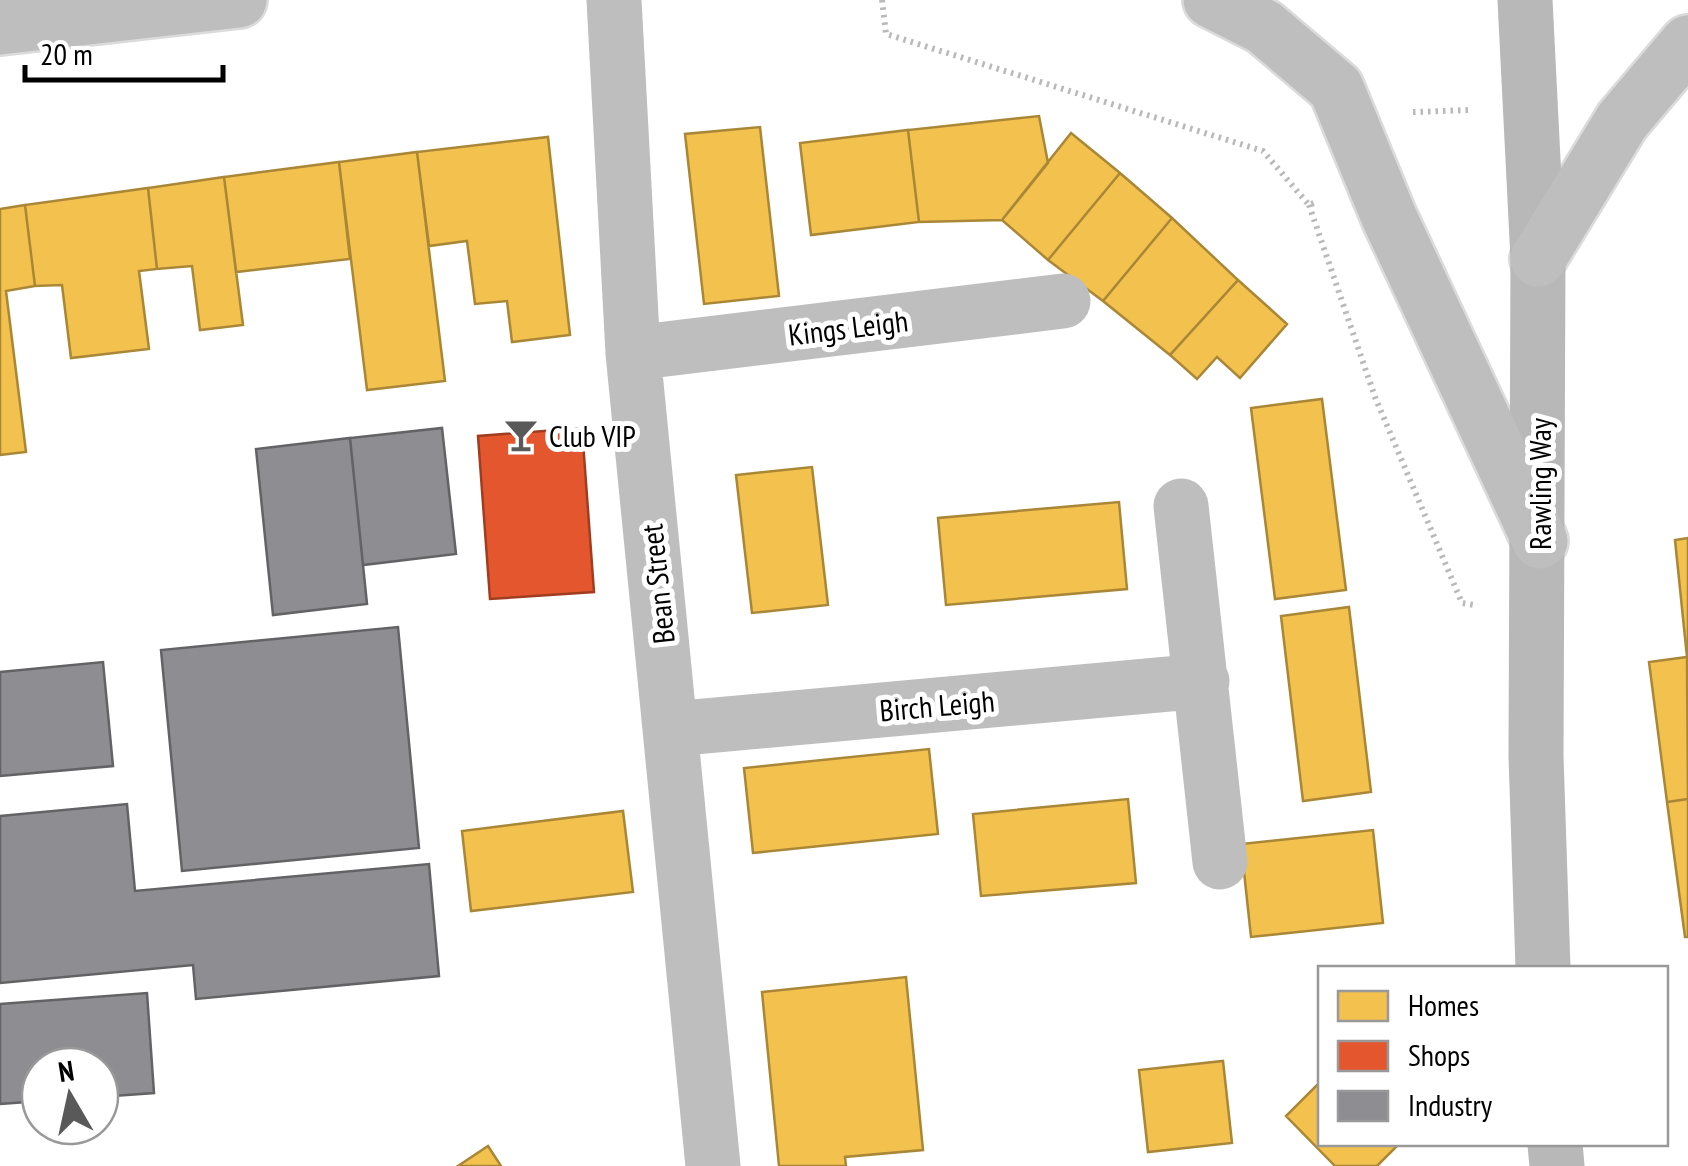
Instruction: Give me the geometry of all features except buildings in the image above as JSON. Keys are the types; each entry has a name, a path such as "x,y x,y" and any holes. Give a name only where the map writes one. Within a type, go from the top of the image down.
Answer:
{"street":[{"path":"0,27 119,5 238,0"},
{"name":"Bean Street","path":"614,0 633,353 672,729 700,1158"},
{"path":"1211,0 1264,27 1336,88 1372,177 1540,541"},
{"name":"Rawling Way","path":"1525,0 1538,259 1540,541 1536,756 1544,966"},
{"path":"1538,259 1622,121 1688,43"},
{"name":"Kings Leigh","path":"633,353 1063,301"},
{"path":"1181,506 1220,862"},
{"name":"Birch Leigh","path":"672,729 1202,682"}],"path":[{"path":"882,0 886,34 1263,151 1310,205 1375,396 1462,604 1538,615"},
{"path":"1310,205 1372,177 1406,156 1405,113 1532,107"}],"place":[{"name":"Club VIP","path":"521,435"}]}
